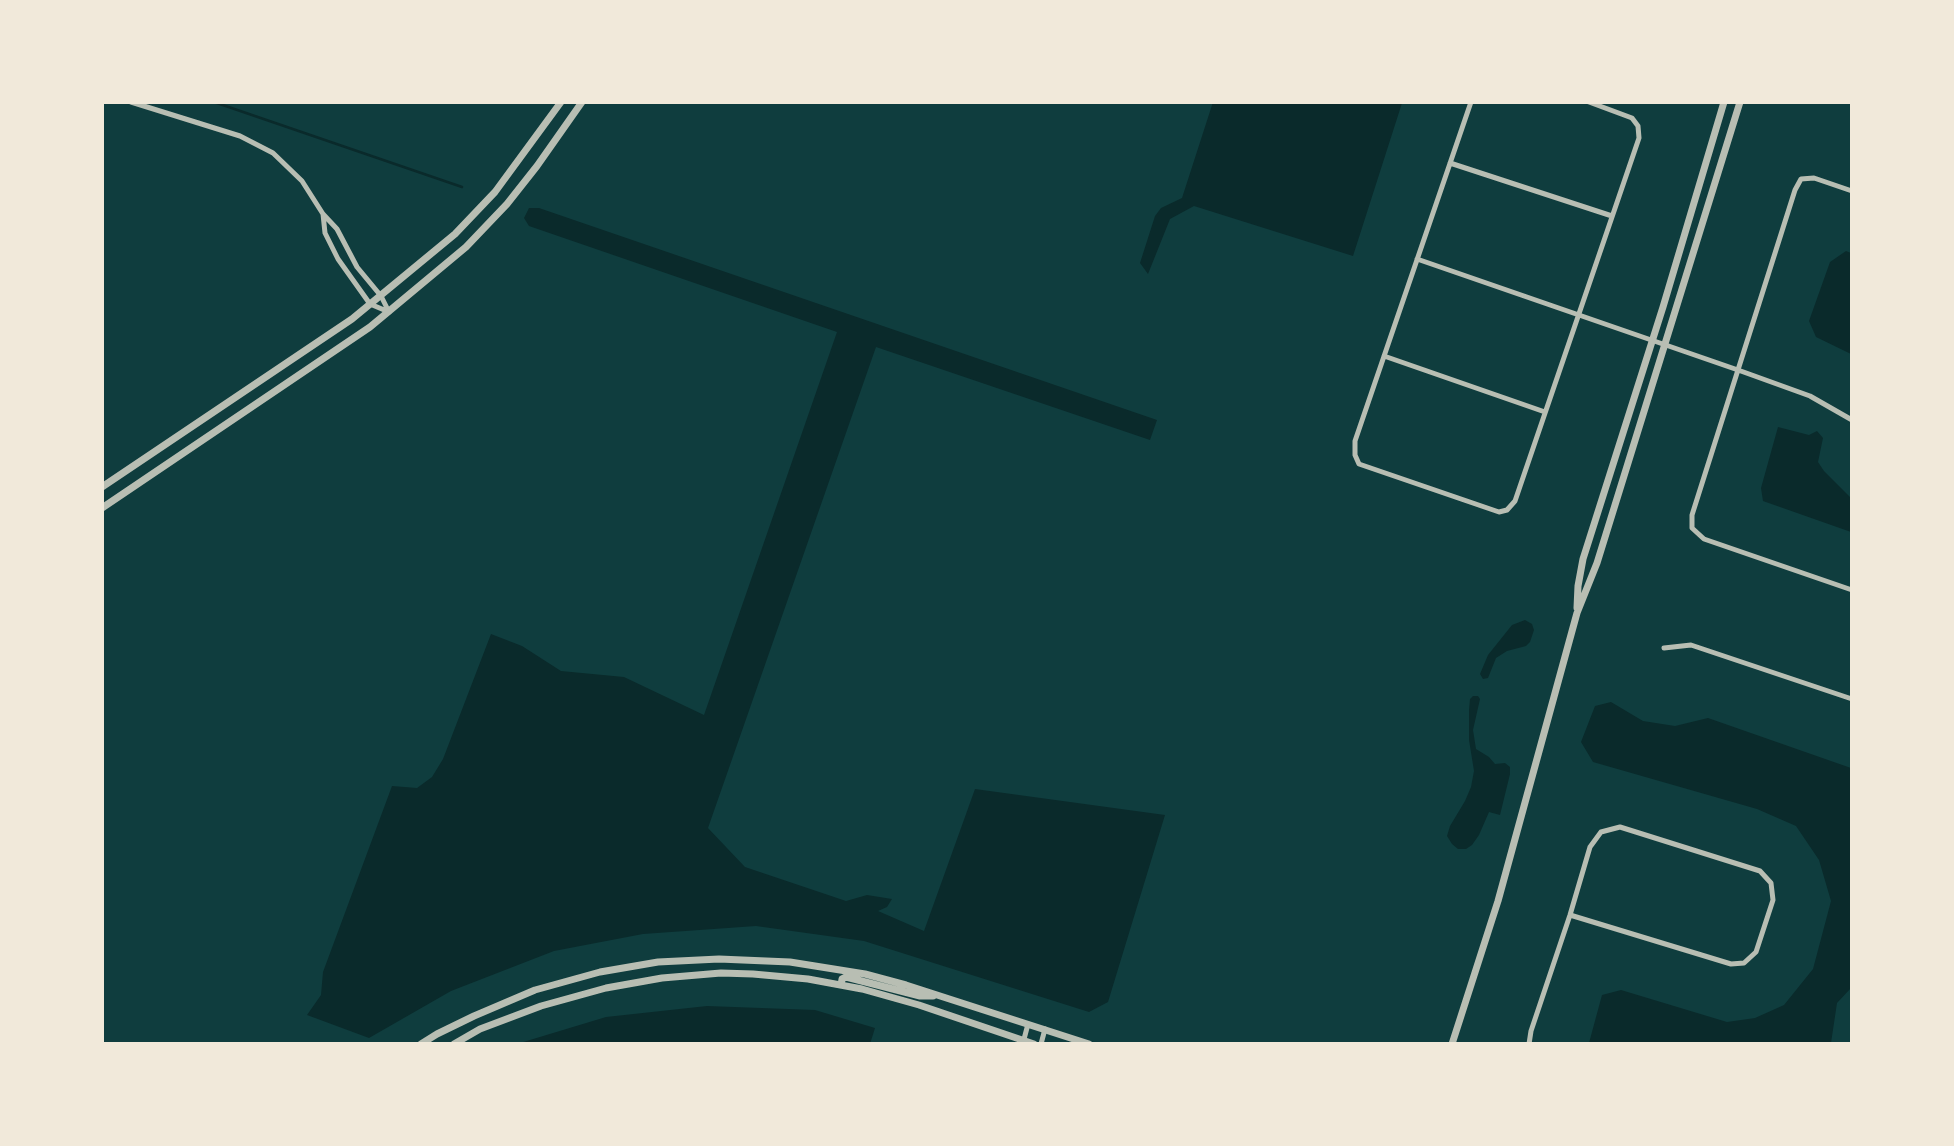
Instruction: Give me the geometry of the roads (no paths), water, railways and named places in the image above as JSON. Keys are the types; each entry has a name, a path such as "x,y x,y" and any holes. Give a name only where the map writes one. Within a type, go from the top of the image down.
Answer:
{"street":[{"path":"131,102 240,136 273,153 302,181 323,214 337,229 357,267 381,296 388,312"},
{"path":"102,487 352,319 455,234 495,192 561,102"},
{"path":"102,508 370,327 466,247 507,204 537,166 582,102"},
{"path":"1471,102 1355,441 1354,455 1359,464 1499,512 1508,510 1515,501 1639,138 1638,126 1632,118 1589,102"},
{"path":"1577,613 1578,586 1583,559 1724,102"},
{"path":"1452,1044 1498,901 1577,613 1597,562 1740,102"},
{"path":"1450,164 1612,216"},
{"path":"1852,191 1814,178 1801,179 1795,190 1692,515 1692,528 1704,539 1852,590"},
{"path":"323,214 325,233 338,259 370,304 388,312"},
{"path":"1417,259 1666,344 1810,396 1852,420"},
{"path":"1384,356 1545,412"},
{"path":"1664,648 1691,645 1852,699"},
{"path":"1529,1044 1531,1031 1570,915 1590,847 1601,832 1620,827 1760,871 1771,883 1773,900 1756,952 1744,963 1731,964 1570,915"},
{"path":"421,1044 474,1016 536,990 600,972 658,962 719,959 790,962 865,974 941,996 1089,1044"},
{"path":"454,1044 480,1029 541,1006 606,988 662,978 721,973 808,979 840,985 919,1005 1023,1042 1034,1044"},
{"path":"840,985 842,979 846,977 920,996 941,996"},
{"path":"1023,1042 1028,1024"},
{"path":"1041,1044 1045,1029"}],"water":[{"path":"1213,102 1402,103 1353,256 1194,206 1170,219 1148,274 1140,263 1155,216 1161,208 1182,198"},
{"path":"529,208 539,208 1157,420 1150,440 876,347 708,828 745,867 846,901 867,895 892,899 887,907 878,911 924,931 975,789 1165,815 1108,1002 1089,1012 864,941 756,926 643,934 554,951 451,991 369,1038 307,1015 321,995 323,972 392,786 417,788 432,777 443,759 491,634 522,646 561,671 624,677 704,715 837,332 529,226 524,218"},
{"path":"1846,251 1851,253 1851,354 1816,337 1809,321 1830,262"},
{"path":"1778,427 1809,435 1817,431 1823,438 1818,462 1824,471 1851,498 1851,532 1763,501 1761,488"},
{"path":"1525,620 1532,624 1534,630 1530,642 1526,646 1507,651 1496,658 1488,678 1483,679 1480,674 1488,655 1512,625"},
{"path":"1473,696 1478,696 1480,699 1473,730 1476,749 1489,757 1495,764 1505,763 1510,767 1510,774 1500,815 1489,812 1479,835 1472,845 1466,849 1458,849 1447,836 1450,826 1471,787 1474,771 1469,740 1470,699"},
{"path":"1611,702 1643,721 1675,726 1708,718 1851,768 1851,988 1837,1003 1831,1043 1589,1043 1602,995 1621,990 1727,1022 1755,1018 1784,1005 1813,969 1831,901 1819,860 1796,826 1757,809 1593,762 1581,742 1595,706"},
{"path":"707,1006 815,1010 875,1028 870,1044 520,1043 606,1017"}],"waterway":[{"path":"214,102 462,187"}]}
